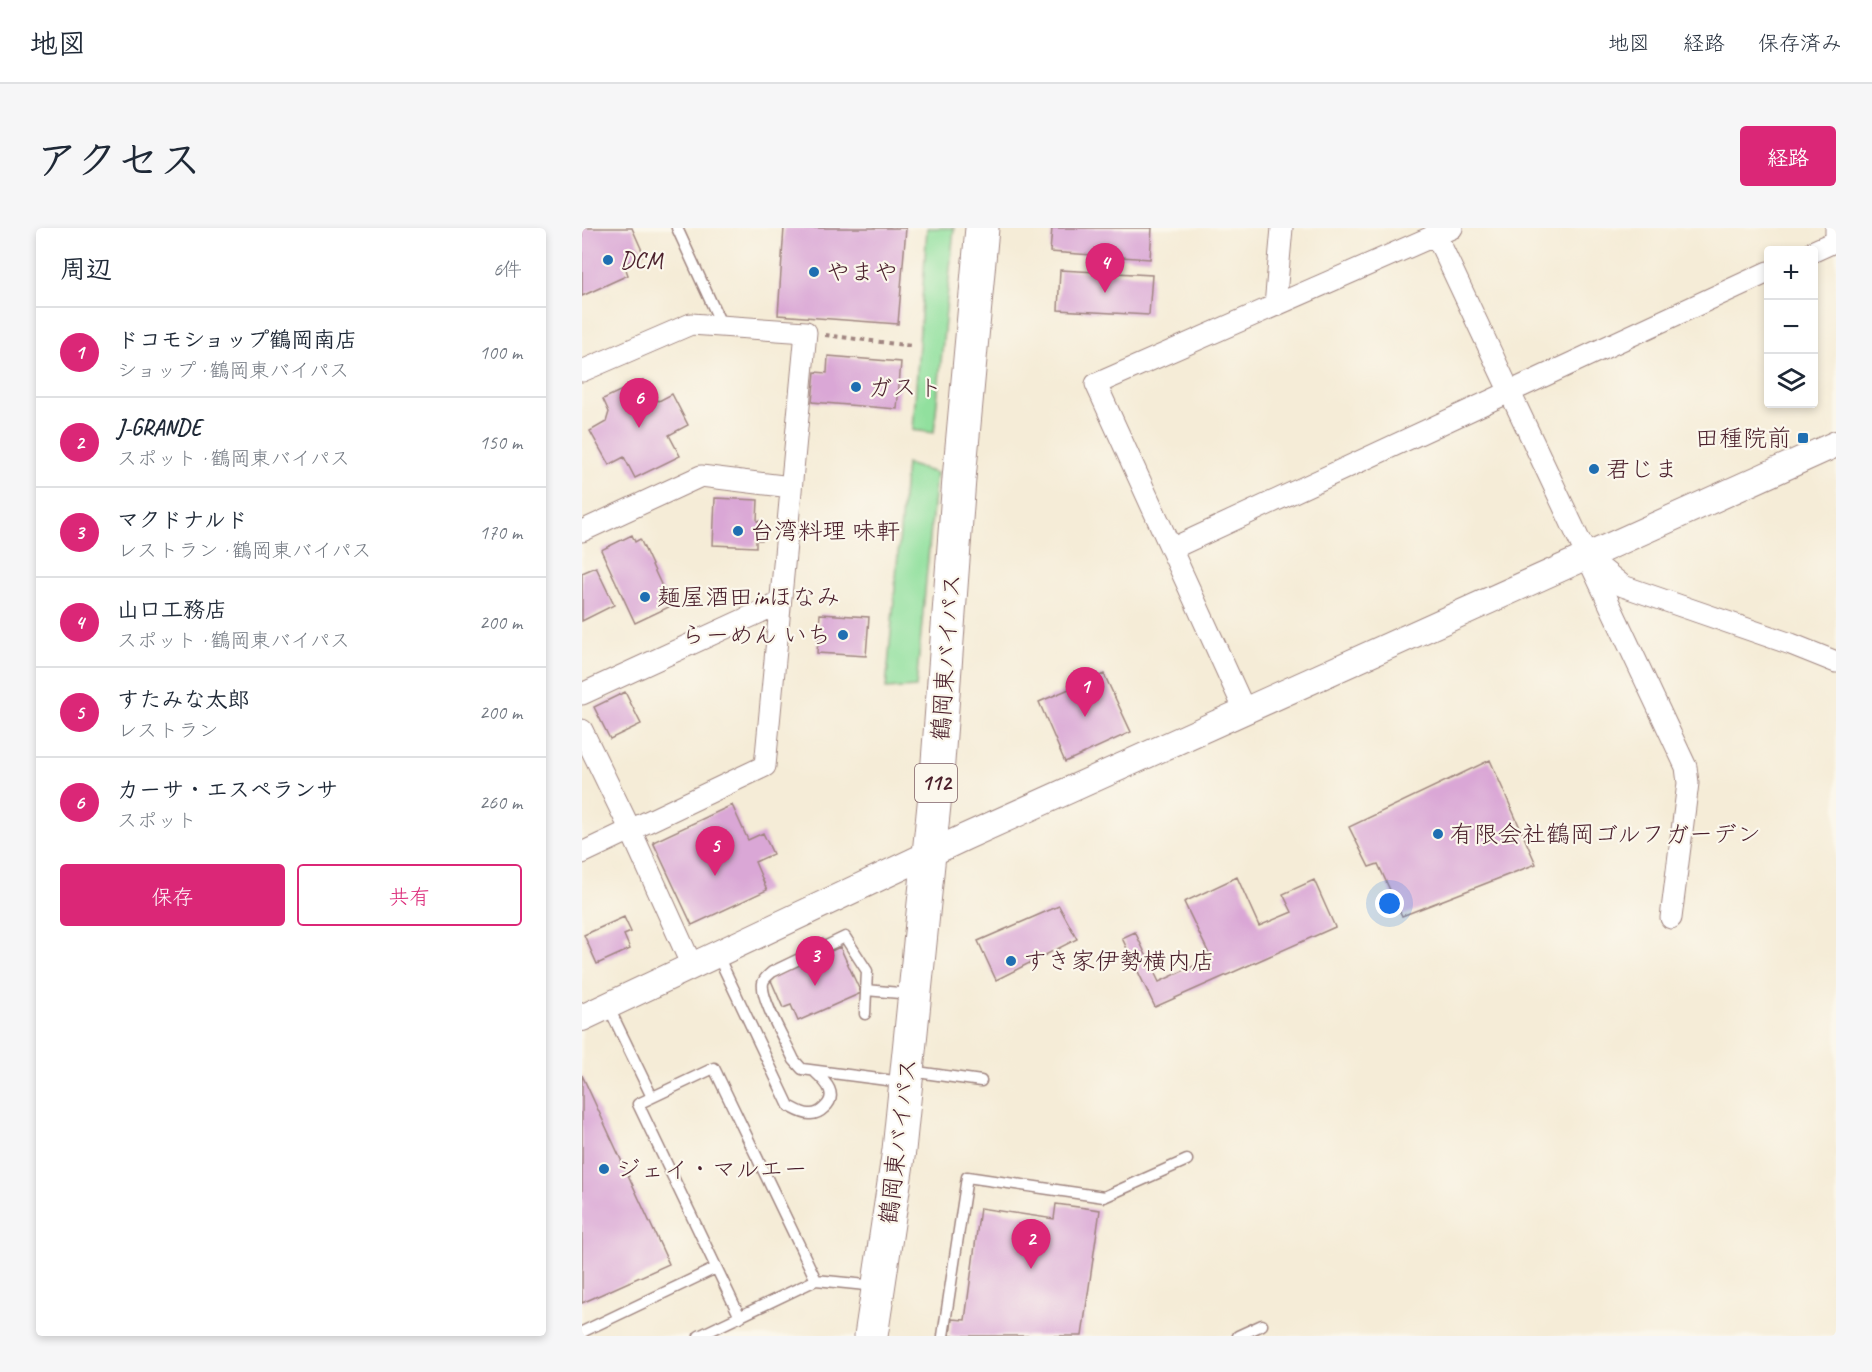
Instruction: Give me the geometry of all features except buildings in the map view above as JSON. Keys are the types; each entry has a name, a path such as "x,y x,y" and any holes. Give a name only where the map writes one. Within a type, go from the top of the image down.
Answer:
{"highway":[{"name":"鶴岡東バイパス","path":"871,1336 890,1216 915,995 937,775 959,479 982,228"}],"street":[{"path":"1275,306 1282,228"},
{"path":"1818,249 1836,241 1836,228"},
{"path":"1245,711 1096,384 1441,230 1510,394 1686,767 1688,783 1671,918"},
{"path":"1171,549 1510,394 1764,274"},
{"path":"582,370 691,324 806,332 765,766 582,853"},
{"path":"582,1018 929,854 1836,444"},
{"path":"582,531 701,476 791,487"},
{"path":"1587,557 1623,586 1791,644 1836,662"},
{"path":"582,694 780,603"},
{"path":"582,730 692,966"}],"lane":[{"path":"677,228 722,327"},
{"path":"865,1014 867,971 845,937 772,972 762,986 765,999 795,1060 802,1069 815,1072 981,1081"},
{"path":"717,954 789,1106 811,1114 821,1111 830,1103 832,1095 826,1083 815,1072"},
{"path":"866,990 915,995"},
{"path":"608,1006 652,1097"},
{"path":"740,1317 638,1104 652,1097 714,1068 816,1280"},
{"path":"943,1336 967,1177 1104,1197 1187,1160"},
{"path":"582,1332 716,1268"},
{"path":"699,1336 816,1280 879,1286"},
{"path":"1238,1336 1262,1325"}],"path":[{"path":"806,332 912,346"}],"green space":[{"path":"927,228 954,228 934,433 913,430"},
{"path":"906,464 936,473 916,687 886,689"}],"place":[{"name":"DCM","path":"608,260"},
{"name":"やまや","path":"814,272"},
{"name":"山口工務店","path":"1105,293"},
{"name":"ガスト","path":"856,387"},
{"name":"カーサ・エスペランサ","path":"639,428"},
{"name":"田種院前","path":"1803,438"},
{"name":"君じま","path":"1594,469"},
{"name":"台湾料理 味軒","path":"738,531"},
{"name":"麺屋酒田inほなみ","path":"645,597"},
{"name":"らーめん いち","path":"843,635"},
{"name":"ドコモショップ鶴岡南店","path":"1085,717"},
{"name":"有限会社鶴岡ゴルフガーデン","path":"1438,834"},
{"name":"すたみな太郎","path":"715,876"},
{"name":"すき家伊勢横内店","path":"1011,961"},
{"name":"マクドナルド","path":"815,986"},
{"name":"ジェイ・マルエー","path":"604,1169"},
{"name":"J-GRANDE","path":"1031,1269"}]}
